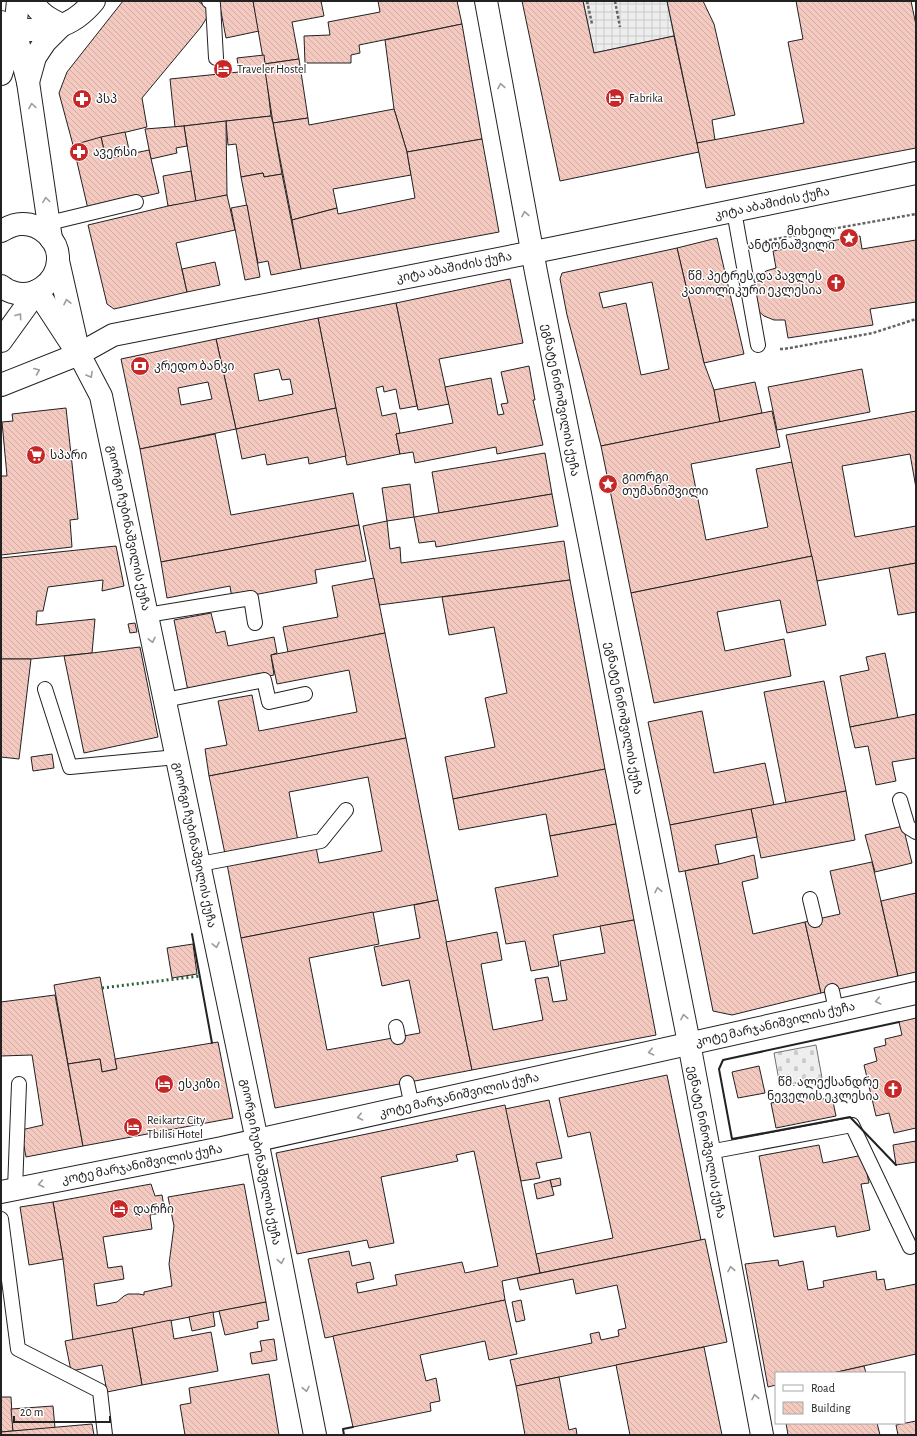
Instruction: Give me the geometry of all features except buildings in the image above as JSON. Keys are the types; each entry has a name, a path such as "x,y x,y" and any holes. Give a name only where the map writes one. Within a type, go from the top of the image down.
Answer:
{"street":[{"path":"1,74 6,31 18,1"},
{"path":"32,1 39,12 48,19 62,25"},
{"path":"6,31 40,31 62,25 74,20 94,1"},
{"name":"ეგნატე ნინოშვილის ქუჩა","path":"486,1 532,252 689,1043 762,1435"},
{"path":"28,82 35,58 45,42 62,25"},
{"name":"გიორგი ჩუბინაშვილის ქუჩა","path":"6,31 28,82 50,231 57,249 58,261 78,354 101,396 257,1140 315,1435"},
{"name":"კიტა აბაშიძის ქუჩა","path":"1,385 78,354 113,335 532,252 916,173"},
{"path":"1,231 10,226 21,224 33,225 43,230 50,231"},
{"path":"1,286 12,292 24,294 37,291 48,284 55,273 58,261"},
{"path":"37,291 78,354"},
{"path":"1,341 37,291"},
{"name":"კოტე მარჯანიშვილის ქუჩა","path":"8,1191 257,1140 689,1043 834,1001 916,992"}],"lane":[{"path":"210,1 213,4 216,58"},
{"path":"50,231 136,202"},
{"path":"734,211 758,345"},
{"path":"147,615 251,598 255,623"},
{"path":"165,700 264,680 269,702 305,694"},
{"path":"45,689 70,767 177,757"},
{"path":"900,800 908,827 916,832"},
{"path":"200,864 322,841 346,810"},
{"path":"810,899 815,920"},
{"path":"407,1083 412,1106"},
{"path":"8,1191 19,1084"},
{"path":"709,1152 852,1125 910,1248"},
{"path":"1,1219 18,1349 100,1391 106,1435"}],"path":[{"path":"587,1 592,24"},
{"path":"615,1 620,27"},
{"path":"740,245 916,214"},
{"path":"758,345 784,349 873,333 916,319"}],"green space":[{"path":"816,1045 822,1078 780,1086 774,1053"}],"shaded area":[{"path":"583,1 667,1 674,36 594,53"}],"hedge":[{"path":"102,988 200,976"}],"wall":[{"path":"192,934 212,1043"},
{"path":"896,1165 850,1117 732,1139 719,1069 723,1060 899,1022"},
{"path":"344,1435 343,1429 353,1427"}],"place":[{"name":"Traveler Hostel","path":"223,69"},
{"name":"Fabrika","path":"615,98"},
{"name":"პსპ","path":"82,99"},
{"name":"ავერსი","path":"79,152"},
{"name":"მიხეილ ანტონაშვილი","path":"849,238"},
{"name":"წმ. პეტრეს და პავლეს კათოლიკური ეკლესია","path":"836,283"},
{"name":"კრედო ბანკი","path":"140,366"},
{"name":"სპარი","path":"36,455"},
{"name":"გიორგი თუმანიშვილი","path":"608,484"},
{"name":"ესკიზი","path":"164,1084"},
{"name":"წმ. ალექსანდრე ნეველის ეკლესია","path":"893,1089"},
{"name":"Reikartz City Tbilisi Hotel","path":"133,1127"},
{"name":"დარჩი","path":"119,1209"}]}
